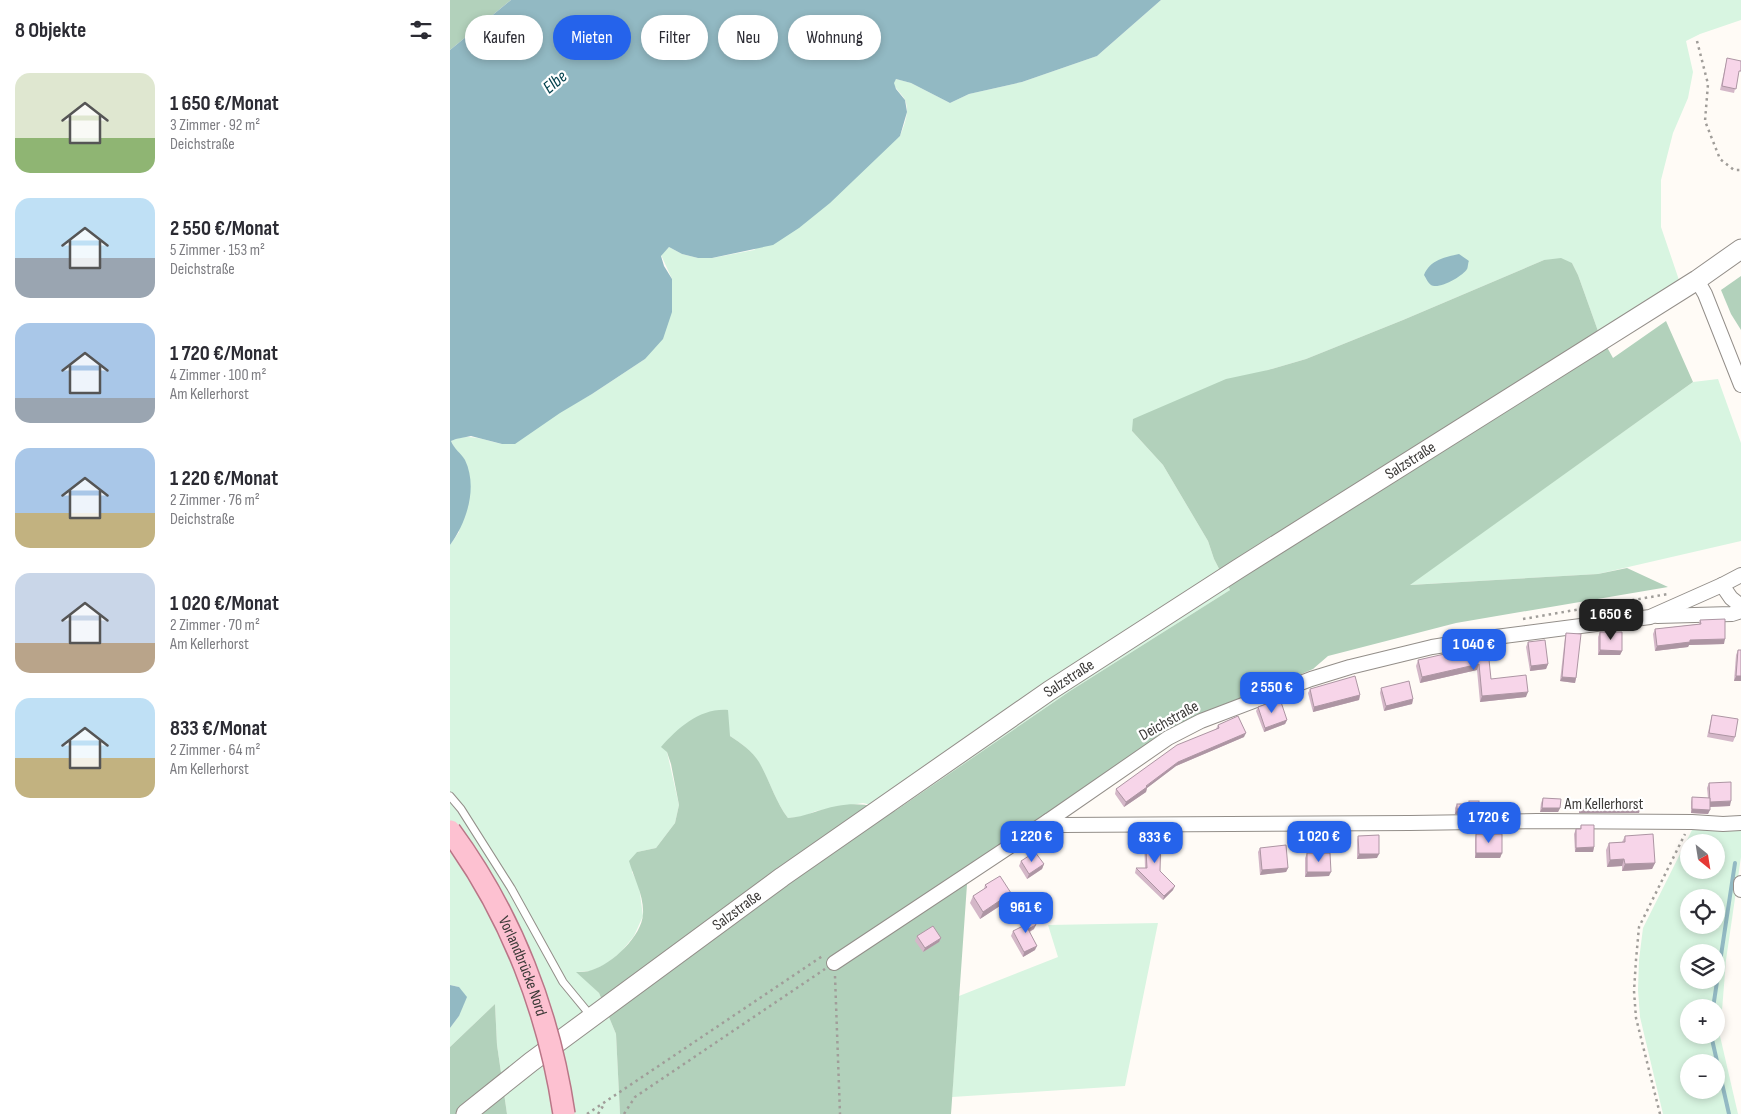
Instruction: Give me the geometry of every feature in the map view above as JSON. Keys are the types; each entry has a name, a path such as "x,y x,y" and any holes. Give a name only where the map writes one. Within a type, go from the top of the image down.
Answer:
{"main road":[{"name":"Vorlandbrücke Nord","path":"450,831 480,874 516,943 543,1018 555,1061 564,1114"}],"street":[{"name":"Salzstraße","path":"466,1114 531,1062 782,877 1049,691 1238,569 1697,280 1741,249"},
{"path":"1697,280 1705,294 1741,386"},
{"name":"Deichstraße","path":"832,957 1048,821 1168,738 1201,721 1311,679 1350,667 1432,647 1650,617 1722,586 1741,575"},
{"path":"1722,586 1731,598 1741,606"},
{"path":"1650,617 1732,614 1741,611"},
{"name":"Am Kellerhorst","path":"1048,821 1063,825 1410,824 1537,821 1741,823"},
{"path":"1741,883 1741,890"}],"lane":[{"path":"450,796 461,809 512,888 563,982 592,1017"}],"path":[{"path":"1697,41 1708,84 1705,121 1720,160 1734,170 1741,170"},
{"path":"1519,620 1677,593"},
{"path":"1660,1114 1636,1018 1634,990 1639,927 1692,822"},
{"path":"587,1114 832,957"},
{"path":"624,1114 635,1097 832,957"},
{"path":"832,957 840,1114"},
{"path":"598,1114 606,1101"}],"green space":[{"path":"450,0 511,0 493,15 465,15 465,38 450,50"},
{"path":"1161,0 1741,0 1741,20 1700,34 1686,41 1693,72 1688,98 1673,133 1661,180 1661,227 1679,280 1598,331 1572,263 1544,260 1306,359 1268,370 1132,431 1163,465 1208,541 1214,559 1230,590 1070,691 895,811 863,803 816,811 802,817 788,818 756,759 746,748 730,736 667,752 679,805 675,823 656,848 637,852 632,872 639,886 643,916 634,936 621,952 606,964 591,971 577,972 599,993 616,1034 620,1114 507,1114 497,1045 495,1004 450,1047 450,1028 459,1016 459,987 450,985 450,545 459,532 464,459 451,441 457,438 470,437 502,444 592,394 645,359 672,279 661,255 669,247 682,254 698,258 712,258 754,250 900,136 907,109 905,100 893,83 896,79 911,83 950,103 969,94 1022,82 1097,56"},
{"path":"1561,258 1572,263 1598,331 1613,358 1666,321 1693,382 1410,585 1598,574 1627,568 1668,587 1456,623 1328,656 1313,669 1204,716 968,870 951,1114 620,1114 616,1034 599,993 576,972 590,971 608,962 632,940 641,922 643,914 642,900 629,861 637,852 656,848 675,823 679,805 671,764 667,752 661,747 675,732 691,720 708,712 728,710 730,736 756,758 788,818 831,807 852,804 895,811 1070,691 1230,590 1214,559 1208,541 1163,465 1132,431 1133,419 1226,379 1306,359 1544,260"},
{"path":"1741,276 1741,330 1731,314 1721,290"},
{"path":"1718,379 1741,443 1741,541 1598,574 1409,585 1693,382"},
{"path":"1693,828 1741,830 1741,857 1725,973 1725,944 1680,944 1680,989 1724,989 1723,999 1680,999 1680,1044 1722,1044 1724,1054 1680,1054 1680,1099 1725,1099 1725,1058 1738,1114 1663,1114 1640,1017 1638,990 1643,928 1680,854 1680,879 1725,879 1725,834 1690,834"},
{"path":"1158,923 1125,1086 952,1097 959,996 1058,957 1048,925"},
{"path":"495,1004 497,1045 507,1114 450,1114 450,1047"}],"water":[{"name":"Elbe","path":"511,0 1161,0 1097,56 1022,82 969,94 950,103 911,83 896,79 894,83 896,89 905,100 907,112 900,136 830,203 799,228 773,245 712,258 698,258 682,254 669,247 661,256 664,266 672,279 672,312 663,339 645,359 515,444 502,444 471,436 451,441 465,460 471,481 466,515 450,545 450,50 465,38 465,60 543,60 543,15 493,15"},
{"path":"1459,254 1469,261 1465,272 1445,284 1439,286 1431,285 1424,275 1430,266 1443,258"},
{"path":"450,985 459,987 467,997 459,1016 450,1028"}],"building":[{"path":"1727,58 1741,61 1741,71 1739,71 1736,89 1722,86"},
{"path":"1725,619 1725,639 1690,640 1690,642 1657,646 1655,629 1701,624 1700,620"},
{"path":"1600,632 1622,632 1622,651 1600,650"},
{"path":"1566,633 1581,634 1576,678 1562,677"},
{"path":"1545,640 1548,664 1531,666 1528,642"},
{"path":"1471,648 1471,651 1488,650 1491,679 1526,675 1528,692 1482,696 1479,664 1422,677 1418,660"},
{"path":"1738,650 1741,650 1741,676 1736,676"},
{"path":"1355,676 1360,695 1314,707 1310,689"},
{"path":"1409,681 1413,699 1386,706 1381,688"},
{"path":"1280,699 1287,720 1265,728 1258,707"},
{"path":"1712,715 1738,719 1735,737 1709,733"},
{"path":"1238,716 1246,733 1178,762 1126,802 1116,789 1177,745 1219,728 1218,725"},
{"path":"1731,782 1731,801 1710,802 1709,783"},
{"path":"1692,797 1710,798 1710,810 1692,809"},
{"path":"1543,798 1561,799 1560,808 1542,808"},
{"path":"1469,801 1479,801 1479,809 1469,809"},
{"path":"1581,801 1640,802 1640,808 1581,808"},
{"path":"1457,804 1468,804 1468,809 1457,809"},
{"path":"1581,825 1594,825 1594,847 1576,848 1576,829 1581,829"},
{"path":"1145,833 1161,833 1160,871 1175,886 1164,896 1136,868 1147,868"},
{"path":"1476,834 1502,834 1502,853 1476,853"},
{"path":"1653,834 1655,863 1625,864 1624,859 1610,860 1609,843 1625,842 1625,836"},
{"path":"1379,835 1379,854 1359,854 1358,836"},
{"path":"1286,845 1288,868 1262,870 1260,848"},
{"path":"1035,852 1044,864 1029,874 1021,861"},
{"path":"1307,853 1330,853 1331,872 1307,872"},
{"path":"1000,876 1011,893 983,912 973,896 987,887 985,885"},
{"path":"1031,914 1036,925 1028,929 1037,946 1024,952 1013,931 1025,925 1022,919"},
{"path":"933,926 941,938 925,948 917,936"}],"waterway":[{"path":"1714,999 1735,863"},
{"path":"1713,1044 1729,1114"}]}
